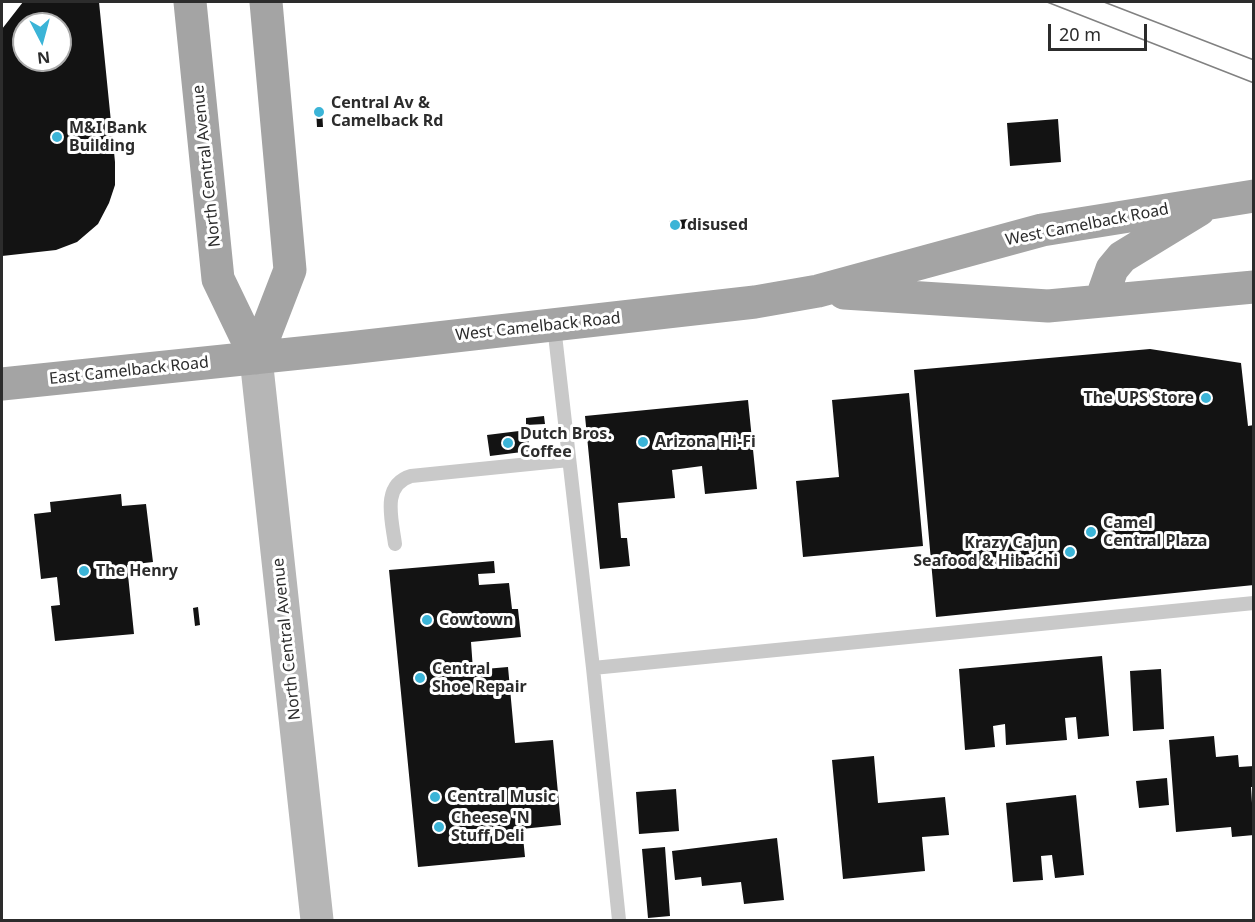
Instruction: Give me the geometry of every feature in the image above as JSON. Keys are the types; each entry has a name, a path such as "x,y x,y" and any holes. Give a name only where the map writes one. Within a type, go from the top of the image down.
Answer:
{"main road":[{"name":"North Central Avenue","path":"190,2 219,279 256,358 317,921"},
{"name":"North Central Avenue","path":"256,358 290,270 266,2"},
{"name":"West Camelback Road","path":"256,358 755,302 818,291 1042,230 1254,196"},
{"path":"1101,300 1112,269 1122,257 1214,202"},
{"name":"West Camelback Road","path":"818,291 1048,306 1254,286"},
{"name":"East Camelback Road","path":"2,384 256,358"}],"lane":[{"path":"554,326 619,921"},
{"path":"395,544 390,504 391,492 403,478 569,460"},
{"path":"593,668 1254,603"}],"building":[{"name":"M&I Bank Building","path":"23,2 99,2 115,162 115,185 109,203 98,224 77,242 56,250 2,256 2,29 12,16 12,72 72,72 72,12 15,12"},
{"path":"316,109 322,109 323,127 317,127"},
{"path":"1058,119 1061,162 1010,166 1007,123"},
{"path":"688,219 689,228 674,230 669,221"},
{"name":"Camel Central Plaza","path":"1150,349 1241,363 1248,426 1254,425 1254,585 936,617 914,370"},
{"path":"909,393 923,546 803,557 796,481 839,477 832,400"},
{"path":"748,400 757,489 705,494 702,466 672,470 675,498 618,503 621,538 627,538 630,566 600,569 585,416"},
{"path":"544,416 545,424 526,425 526,418"},
{"name":"Dutch Bros. Coffee","path":"527,430 530,451 490,456 487,435"},
{"name":"The Henry","path":"121,494 122,506 146,504 153,562 127,565 134,634 55,641 51,606 60,605 57,577 41,579 34,514 51,512 50,502"},
{"path":"494,561 495,573 478,574 479,585 509,583 512,609 518,609 521,637 471,642 473,670 508,667 515,743 553,740 561,825 492,832 493,840 523,837 525,857 418,867 389,570"},
{"path":"198,607 200,625 195,626 193,608"},
{"path":"1102,656 1109,736 1078,739 1076,717 1065,718 1067,740 1006,745 1005,724 993,726 995,747 965,750 959,669"},
{"path":"1161,669 1164,729 1133,731 1130,671"},
{"path":"1214,736 1216,757 1238,755 1239,767 1254,766 1254,787 1251,787 1254,835 1232,837 1231,827 1176,832 1169,740"},
{"path":"874,756 878,803 945,797 949,835 922,837 925,871 843,879 832,760"},
{"path":"1167,778 1169,805 1139,808 1136,781"},
{"path":"676,789 679,831 639,834 636,792"},
{"path":"1076,795 1084,875 1055,878 1052,855 1041,856 1043,880 1013,882 1006,803"},
{"path":"777,838 784,900 744,904 741,882 702,886 701,877 675,880 672,851"},
{"path":"665,847 670,916 648,918 642,849"}],"tram line":[{"path":"1047,2 1254,83"},
{"path":"1104,2 1254,60"}],"place":[{"name":"Central Av & Camelback Rd","path":"319,112"},
{"name":"M&I Bank Building","path":"57,137"},
{"name":"disused","path":"675,225"},
{"name":"The UPS Store","path":"1206,398"},
{"name":"Arizona Hi-Fi","path":"643,442"},
{"name":"Dutch Bros. Coffee","path":"508,443"},
{"name":"Camel Central Plaza","path":"1091,532"},
{"name":"Krazy Cajun Seafood & Hibachi","path":"1070,552"},
{"name":"The Henry","path":"84,571"},
{"name":"Cowtown","path":"427,620"},
{"name":"Central Shoe Repair","path":"420,678"},
{"name":"Central Music","path":"435,797"},
{"name":"Cheese 'N Stuff Deli","path":"439,827"}]}
